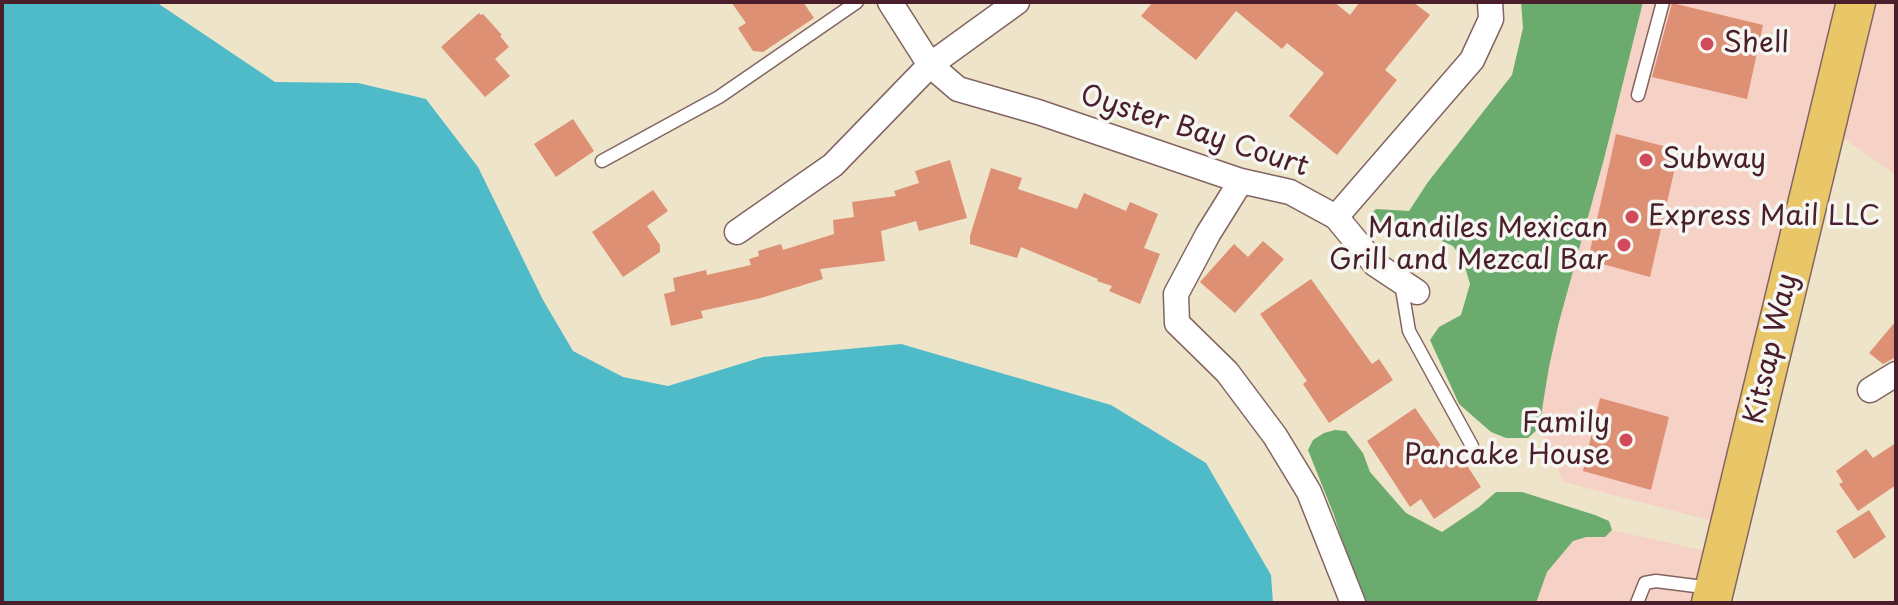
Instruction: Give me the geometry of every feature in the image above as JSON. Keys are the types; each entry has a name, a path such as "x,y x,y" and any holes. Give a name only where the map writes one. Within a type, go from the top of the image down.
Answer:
{"main road":[{"name":"Kitsap Way","path":"1713,596 1856,2"}],"street":[{"name":"Oyster Bay Court","path":"890,2 930,65 958,89 1038,112 1241,181 1290,192 1336,217 1375,264 1409,286"},
{"path":"737,232 833,165 930,65 1017,2"},
{"path":"1336,217 1472,60 1491,19 1490,2"},
{"path":"1241,181 1176,294 1177,323 1227,372 1275,436 1309,492 1353,603"},
{"path":"1870,390 1896,374"}],"lane":[{"path":"602,161 719,97 857,2"},
{"path":"1638,95 1663,2"},
{"path":"1409,286 1409,331 1472,446"},
{"path":"1637,603 1645,583 1656,581 1713,596"}],"shaded area":[{"path":"1643,2 1849,2 1724,524 1564,482 1539,428 1559,322"},
{"path":"1861,2 1896,2 1896,177 1830,129"},
{"path":"1565,520 1720,554 1706,603 1536,603"}],"green space":[{"path":"1521,2 1643,2 1559,322 1539,428 1528,438 1506,438 1491,432 1459,404 1430,340 1439,327 1461,315 1470,284 1463,260 1453,246 1425,233 1401,232 1373,225 1371,214 1376,209 1409,211 1512,75 1523,28"},
{"path":"1335,430 1346,431 1363,453 1370,472 1406,513 1442,532 1496,492 1522,492 1595,515 1609,521 1612,530 1605,537 1573,541 1547,572 1536,603 1362,603 1334,515 1308,450 1313,440"}],"water":[{"path":"2,2 156,2 275,82 358,83 426,99 478,167 543,300 573,351 623,377 668,386 763,357 901,344 1111,405 1206,463 1271,575 1273,603 2,603"}],"building":[{"path":"731,2 803,2 814,18 763,52 753,51 738,28 746,23"},
{"path":"1153,2 1334,2 1350,15 1360,2 1413,2 1430,15 1385,70 1397,80 1337,155 1289,116 1324,73 1287,43 1282,49 1236,11 1196,60 1141,16"},
{"path":"1672,3 1763,25 1747,99 1652,77"},
{"path":"479,13 502,35 509,47 495,59 510,76 485,97 441,47"},
{"path":"573,119 594,151 556,177 534,144"},
{"path":"1616,134 1679,150 1650,277 1588,260"},
{"path":"950,160 967,218 919,231 916,221 881,231 885,261 820,269 823,279 761,298 701,311 703,318 671,326 664,294 675,291 673,278 706,270 707,275 751,265 749,259 759,256 758,251 781,244 783,250 834,234 833,220 854,217 852,202 896,196 894,191 919,183 915,171"},
{"path":"991,168 1022,178 1018,189 1077,209 1084,193 1126,211 1130,202 1158,214 1144,248 1160,254 1140,304 1109,291 1112,286 1098,279 1021,247 1017,258 970,244"},
{"path":"653,190 668,211 647,226 660,245 660,252 623,277 592,232"},
{"path":"1263,241 1284,259 1235,313 1200,282 1234,244 1248,257"},
{"path":"1311,279 1372,364 1379,359 1393,380 1329,423 1303,384 1307,381 1260,314"},
{"path":"1896,321 1896,357 1883,364 1869,353"},
{"path":"1600,398 1669,417 1651,490 1583,471"},
{"path":"1415,408 1446,453 1449,451 1460,468 1466,464 1481,487 1434,519 1421,499 1410,507 1367,441"},
{"path":"1896,443 1896,485 1858,511 1839,484 1843,482 1836,471 1866,449 1873,458"},
{"path":"1869,510 1886,537 1854,559 1836,531"}],"place":[{"name":"Shell","path":"1707,44"},
{"name":"Subway","path":"1646,160"},
{"name":"Express Mail LLC","path":"1632,217"},
{"name":"Mandiles Mexican Grill and Mezcal Bar","path":"1624,245"},
{"name":"Family Pancake House","path":"1626,440"}]}
